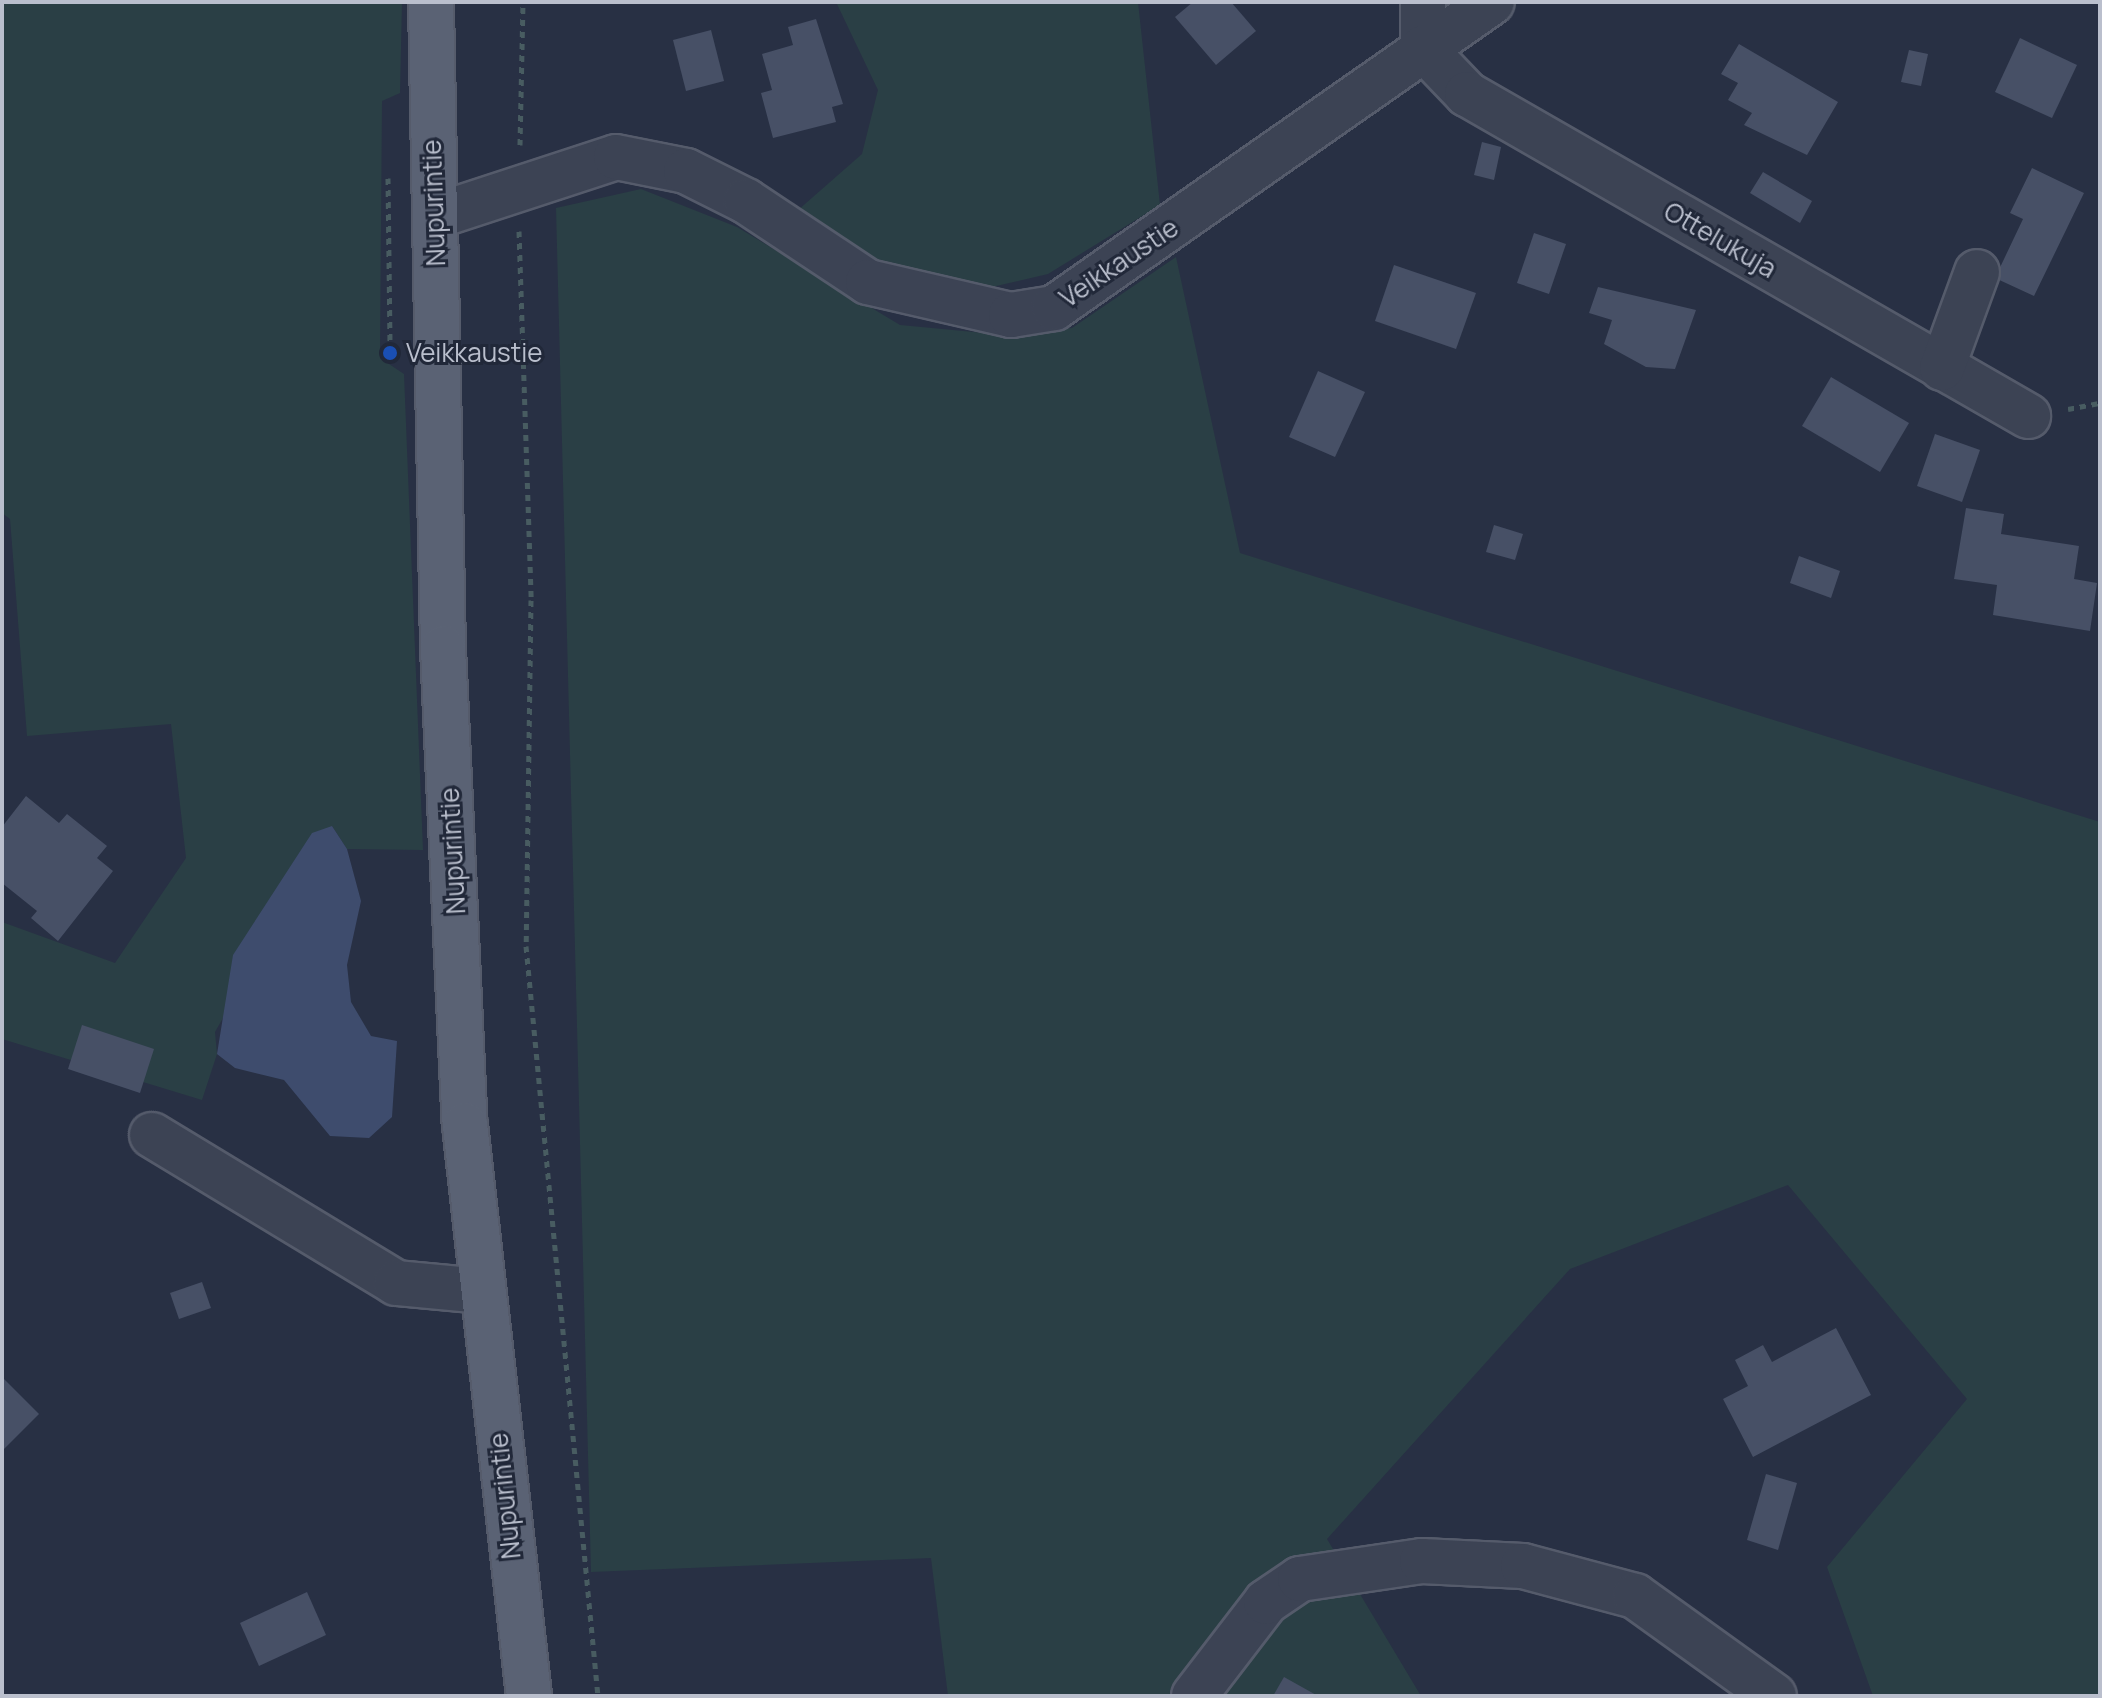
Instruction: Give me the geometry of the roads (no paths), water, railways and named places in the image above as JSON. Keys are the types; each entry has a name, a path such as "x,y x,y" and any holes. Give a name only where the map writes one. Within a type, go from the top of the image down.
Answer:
{"main road":[{"name":"Nupurintie","path":"431,2 443,648 465,1125 529,1696"}],"street":[{"path":"1423,2 1423,48"},
{"name":"Veikkaustie","path":"436,216 616,157 686,171 746,201 868,282 1011,315 1054,308 1106,275 1492,2"},
{"name":"Ottelukuja","path":"1423,48 1467,94 1529,133 2028,416"},
{"path":"1942,368 1977,272"},
{"path":"152,1135 396,1283 483,1291"},
{"path":"1194,1696 1266,1602 1300,1579 1422,1561 1523,1566 1635,1596 1774,1696"}],"water":[{"path":"332,826 347,849 361,901 347,965 351,1002 371,1036 397,1041 392,1117 369,1138 330,1136 284,1080 235,1068 217,1054 233,955 312,833"}],"place":[{"name":"Veikkaustie","path":"390,353"}]}
